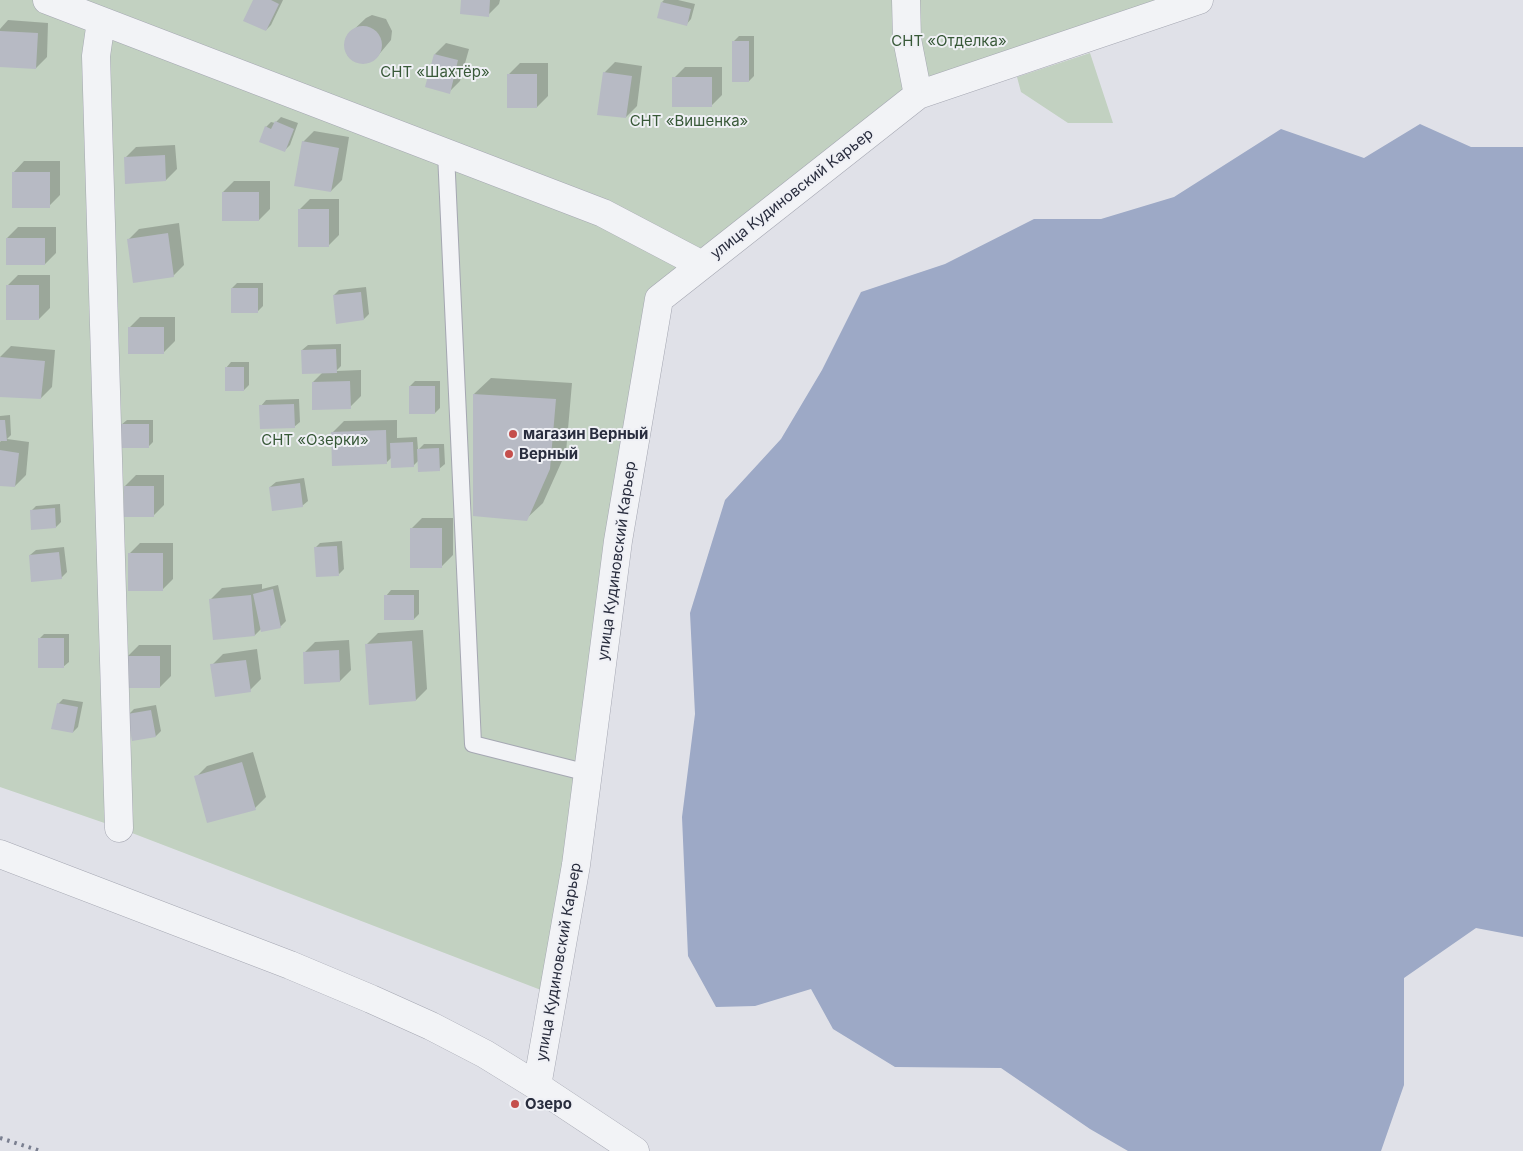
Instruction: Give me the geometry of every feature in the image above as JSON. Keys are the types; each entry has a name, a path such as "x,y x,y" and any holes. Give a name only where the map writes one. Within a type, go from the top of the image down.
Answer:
{"street":[{"path":"47,0 603,213 702,265"},
{"path":"906,0 907,39 918,95"},
{"name":"улица Кудиновский Карьер","path":"537,1086 576,866 618,541 659,299 918,95 1191,1"},
{"path":"101,21 96,56 119,828"},
{"path":"0,854 290,965 431,1026 485,1054 537,1086 622,1148"}],"lane":[{"path":"446,153 473,744 588,773"}],"green space":[{"name":"СНТ «Озерки»","path":"0,0 1199,0 918,95 659,299 554,995 119,828 0,787"},
{"path":"1090,53 1113,123 1068,123 1021,92 1017,77"}],"water":[{"path":"1420,124 1471,147 1523,147 1523,937 1476,928 1404,978 1404,1085 1381,1151 1128,1151 1090,1129 1001,1068 895,1067 833,1029 811,989 755,1006 716,1007 688,956 682,817 695,714 690,613 725,500 781,439 822,370 861,292 945,264 1034,219 1101,219 1174,197 1281,129 1364,158"}],"building":[{"path":"253,0 271,0 279,4 266,31 243,21"},
{"path":"461,0 490,0 489,17 460,14"},
{"path":"661,2 691,9 687,26 657,18"},
{"path":"363,26 377,31 382,45 377,59 363,64 349,59 344,45 349,31"},
{"path":"0,31 38,33 36,69 0,67"},
{"path":"732,41 749,41 749,82 732,82"},
{"path":"434,54 458,60 450,94 425,87"},
{"path":"603,72 632,76 626,118 597,115"},
{"path":"507,74 537,74 537,108 507,108"},
{"path":"672,77 712,77 712,107 672,107"},
{"path":"275,121 294,129 285,152 259,142 265,126 271,129"},
{"path":"302,141 339,148 331,192 294,186"},
{"path":"165,155 166,181 125,184 124,157"},
{"path":"12,172 50,172 50,208 12,208"},
{"path":"222,192 259,192 259,221 222,221"},
{"path":"298,209 329,209 329,247 298,247"},
{"path":"168,233 174,277 133,283 127,239"},
{"path":"6,238 45,238 45,265 6,265"},
{"path":"6,285 39,285 39,320 6,320"},
{"path":"231,288 258,288 258,313 231,313"},
{"path":"361,292 364,320 336,324 333,295"},
{"path":"128,327 164,327 164,354 128,354"},
{"path":"336,349 337,373 302,374 301,350"},
{"path":"0,357 45,361 41,399 0,397"},
{"path":"225,367 244,367 244,391 225,391"},
{"path":"350,381 351,409 312,410 312,382"},
{"path":"409,386 435,386 435,414 409,414"},
{"name":"магазин Верный","path":"473,394 556,399 550,469 527,521 473,516"},
{"path":"294,404 295,428 260,429 259,405"},
{"path":"0,420 5,420 7,441 0,441"},
{"path":"120,424 149,424 149,448 120,448"},
{"path":"386,430 387,464 332,466 331,432"},
{"path":"413,442 414,467 391,468 390,443"},
{"path":"439,448 440,471 418,472 417,449"},
{"path":"0,450 19,453 15,487 0,486"},
{"path":"300,483 303,507 272,511 269,487"},
{"path":"124,486 154,486 154,517 124,517"},
{"path":"55,508 56,528 31,530 30,510"},
{"path":"410,528 442,528 442,568 410,568"},
{"path":"337,546 339,576 316,577 314,547"},
{"path":"59,552 62,579 31,582 29,555"},
{"path":"128,553 163,553 163,591 128,591"},
{"path":"273,589 281,628 261,632 253,594"},
{"path":"251,595 255,636 213,640 209,599"},
{"path":"384,595 414,595 414,620 384,620"},
{"path":"38,638 64,638 64,668 38,668"},
{"path":"412,641 416,701 369,705 365,644"},
{"path":"339,650 340,682 304,684 303,652"},
{"path":"127,656 160,656 160,688 127,688"},
{"path":"246,660 251,692 215,697 210,664"},
{"path":"57,703 78,707 73,733 51,729"},
{"path":"151,710 156,737 132,741 127,714"},
{"path":"242,762 256,810 207,823 194,776"}],"railway":[{"path":"0,1138 41,1151"}],"place":[{"name":"магазин Верный","path":"513,434"},
{"name":"Верный","path":"509,454"},
{"name":"Озеро","path":"515,1104"}],"park label":[{"name":"СНТ «Отделка»","path":"949,41"},
{"name":"СНТ «Шахтёр»","path":"435,72"},
{"name":"СНТ «Вишенка»","path":"689,121"}]}
